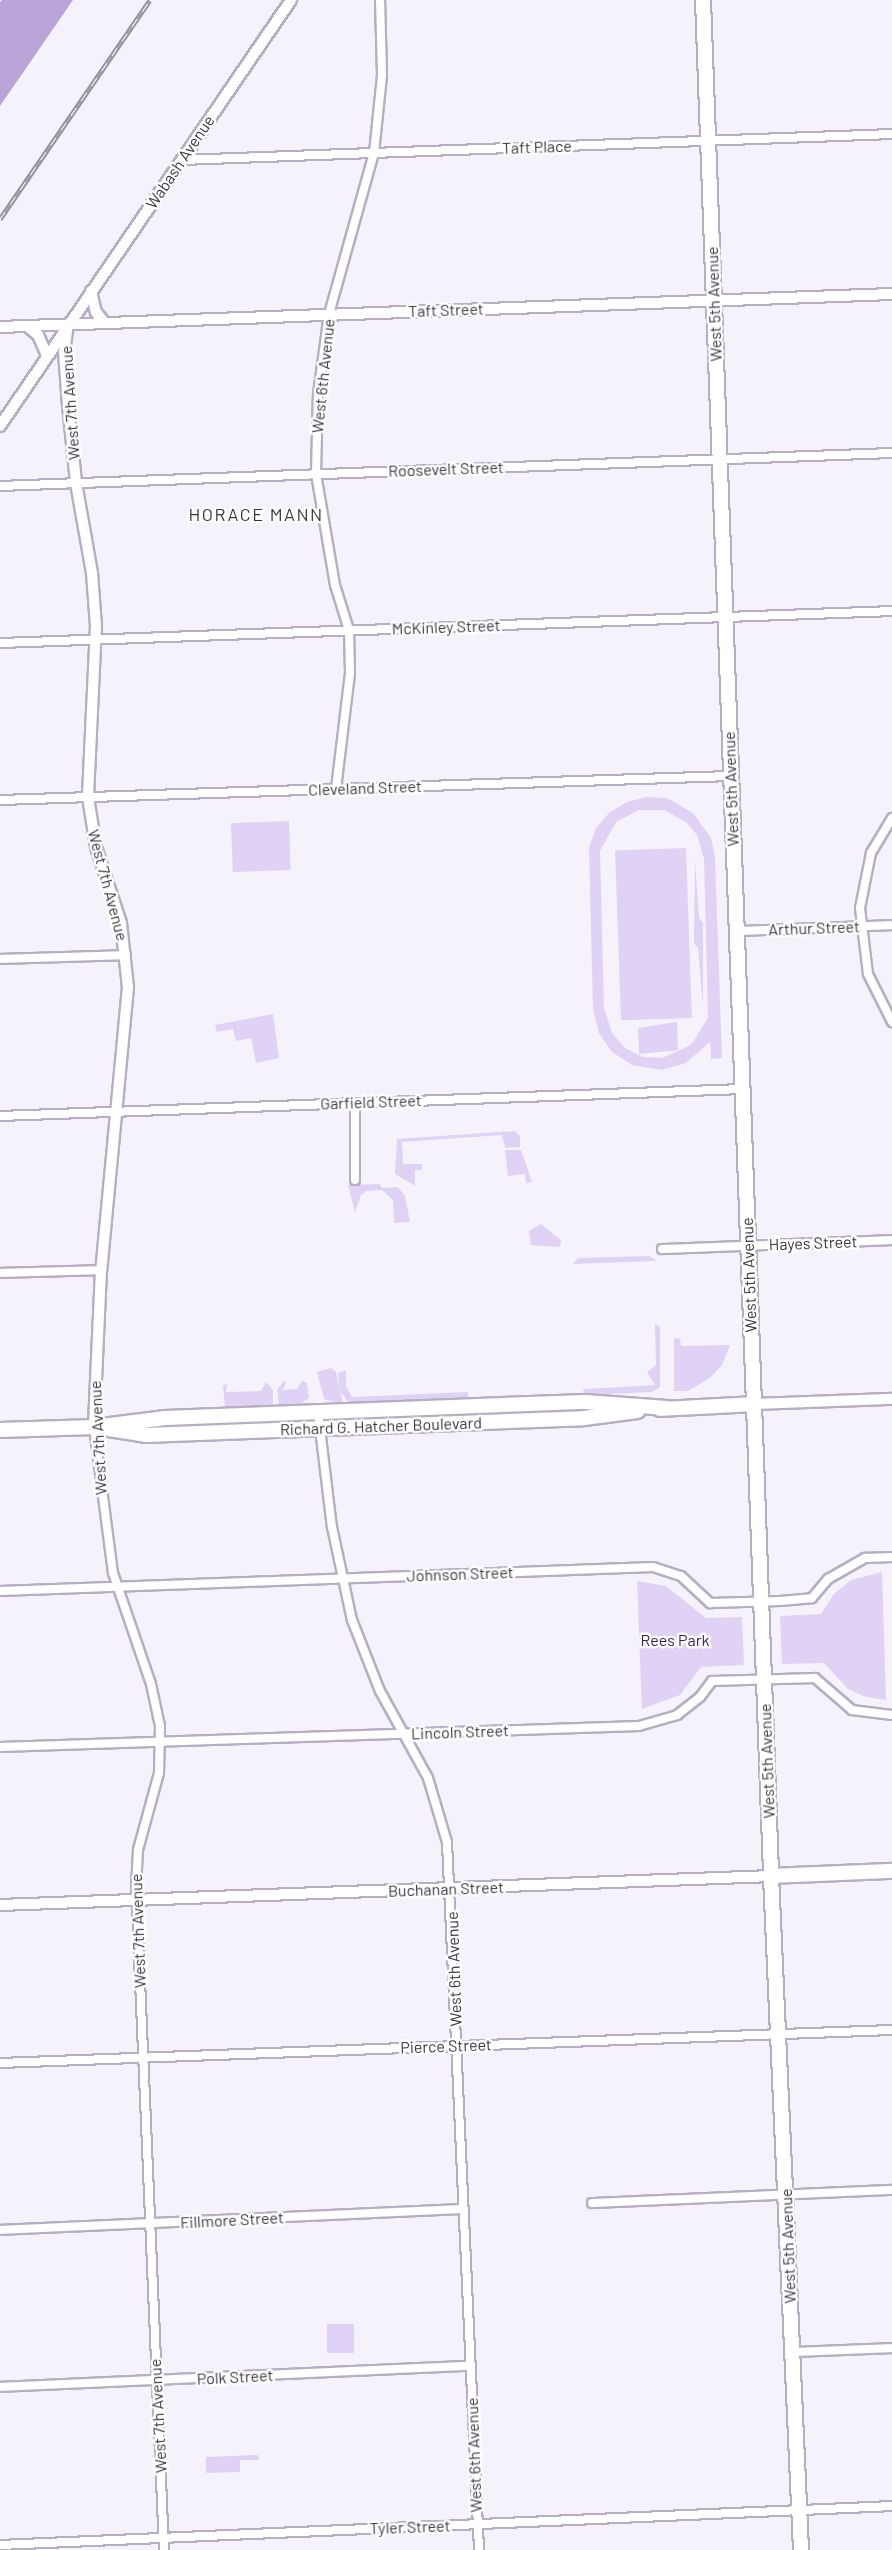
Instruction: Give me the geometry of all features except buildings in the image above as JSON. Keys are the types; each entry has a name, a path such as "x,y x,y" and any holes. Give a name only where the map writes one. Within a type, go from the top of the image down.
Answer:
{"main road":[{"name":"West 5th Avenue","path":"703,0 771,1876 801,2550"},
{"name":"Richard G. Hatcher Boulevard","path":"0,1430 94,1427 147,1419 600,1402 667,1408"},
{"name":"Richard G. Hatcher Boulevard","path":"94,1427 146,1435 584,1418 667,1408 754,1404"},
{"path":"496,1406 497,1422"},
{"name":"Buchanan Street","path":"771,1876 892,1872"}],"street":[{"name":"Wabash Avenue","path":"0,426 291,0"},
{"name":"West 6th Avenue","path":"336,789 350,673 349,630 335,585 316,474 318,394 329,314 374,153 382,75 380,0"},
{"name":"Taft Place","path":"182,160 892,134"},
{"path":"91,291 96,312 105,322"},
{"name":"Taft Street","path":"0,327 892,294"},
{"name":"West 7th Avenue","path":"68,324 64,352 76,483 92,573 96,639 88,797 96,847 121,923 126,955 127,1007 101,1270 94,1427 103,1517 116,1587 157,1707 161,1742 159,1773 138,1850 137,1901 164,2550"},
{"path":"27,326 38,335 47,355"},
{"name":"Roosevelt Street","path":"0,486 892,453"},
{"name":"McKinley Street","path":"0,643 892,611"},
{"name":"Cleveland Street","path":"0,800 731,776"},
{"path":"892,818 871,853 865,873 861,926 868,974 892,1022"},
{"name":"Arthur Street","path":"736,931 892,925"},
{"path":"0,959 126,955"},
{"name":"Garfield Street","path":"0,1116 742,1089"},
{"path":"355,1180 356,1103"},
{"name":"Hayes Street","path":"662,1249 892,1240"},
{"path":"0,1273 101,1270"},
{"name":"Richard G. Hatcher Boulevard","path":"754,1404 892,1399"},
{"name":"West 6th Avenue","path":"318,1412 322,1428 331,1519 342,1579 363,1655 441,1810 451,1888 479,2550"},
{"name":"Johnson Street","path":"0,1591 653,1567 688,1581 707,1602 761,1602 809,1599 828,1579 850,1564 865,1558 892,1557"},
{"name":"Lincoln Street","path":"0,1747 639,1726 677,1715 700,1697 712,1681 815,1678 852,1710 892,1714"},
{"name":"Buchanan Street","path":"0,1905 771,1876"},
{"name":"Pierce Street","path":"0,2063 892,2030"},
{"path":"592,2203 892,2190"},
{"name":"Fillmore Street","path":"0,2230 464,2209"},
{"path":"792,2352 892,2348"},
{"name":"Polk Street","path":"0,2388 471,2366"},
{"name":"Tyler Street","path":"0,2545 892,2506"}],"green space":[{"path":"646,797 667,798 693,813 711,838 715,858 722,1058 711,1059 710,1042 686,1063 662,1070 632,1065 612,1052 599,1033 593,1010 589,848 596,828 609,813 627,802","holes":["639,810 664,810 686,822 697,835 704,859 708,1018 691,1045 662,1058 643,1057 625,1048 612,1033 604,1008 600,851 616,822"]},
{"path":"289,821 291,870 233,872 231,823"},
{"path":"686,848 692,1018 621,1020 615,850"},
{"path":"695,859 699,918 703,923 703,1006 698,948 694,943"},
{"path":"273,1014 279,1058 256,1063 251,1038 236,1041 233,1029 217,1032 215,1025"},
{"path":"677,1022 678,1050 639,1054 638,1028"},
{"path":"515,1131 520,1136 520,1147 505,1148 502,1135 402,1142 403,1164 422,1164 422,1170 415,1170 415,1186 395,1174 397,1139"},
{"path":"505,1150 521,1150 532,1182 526,1183 525,1174 508,1176"},
{"path":"380,1184 382,1188 398,1187 405,1196 410,1222 394,1223 393,1200 382,1190 367,1191 361,1195 355,1212 348,1185"},
{"path":"541,1224 561,1240 560,1247 531,1245 529,1231"},
{"path":"649,1256 657,1261 573,1264 578,1258"},
{"path":"655,1324 660,1327 660,1387 652,1392 582,1395 584,1389 655,1385 647,1372 656,1365"},
{"path":"674,1338 680,1339 681,1346 730,1345 722,1365 710,1378 688,1391 674,1391"},
{"path":"331,1368 336,1372 343,1404 324,1399 317,1372"},
{"path":"346,1370 346,1386 352,1397 468,1392 468,1399 420,1401 416,1398 413,1401 349,1403 340,1391 338,1373"},
{"path":"284,1381 286,1382 283,1390 297,1389 302,1381 307,1383 309,1398 298,1405 279,1406 277,1390"},
{"path":"266,1382 273,1390 273,1406 225,1407 223,1387 227,1383 226,1392 261,1391"},
{"path":"882,1572 886,1700 866,1697 848,1689 824,1663 782,1664 780,1616 821,1614 834,1594 851,1580"},
{"name":"Rees Park","path":"637,1581 666,1586 706,1618 742,1617 744,1665 701,1667 680,1695 642,1709"},
{"path":"327,2324 354,2324 354,2353 327,2353"},
{"path":"258,2455 259,2460 240,2460 240,2472 206,2473 206,2457"}],"shaded area":[{"path":"2,0 73,0 0,106 0,2"}],"railway":[{"path":"0,219 150,0"}],"district":[{"name":"HORACE MANN","path":"256,514"}]}
